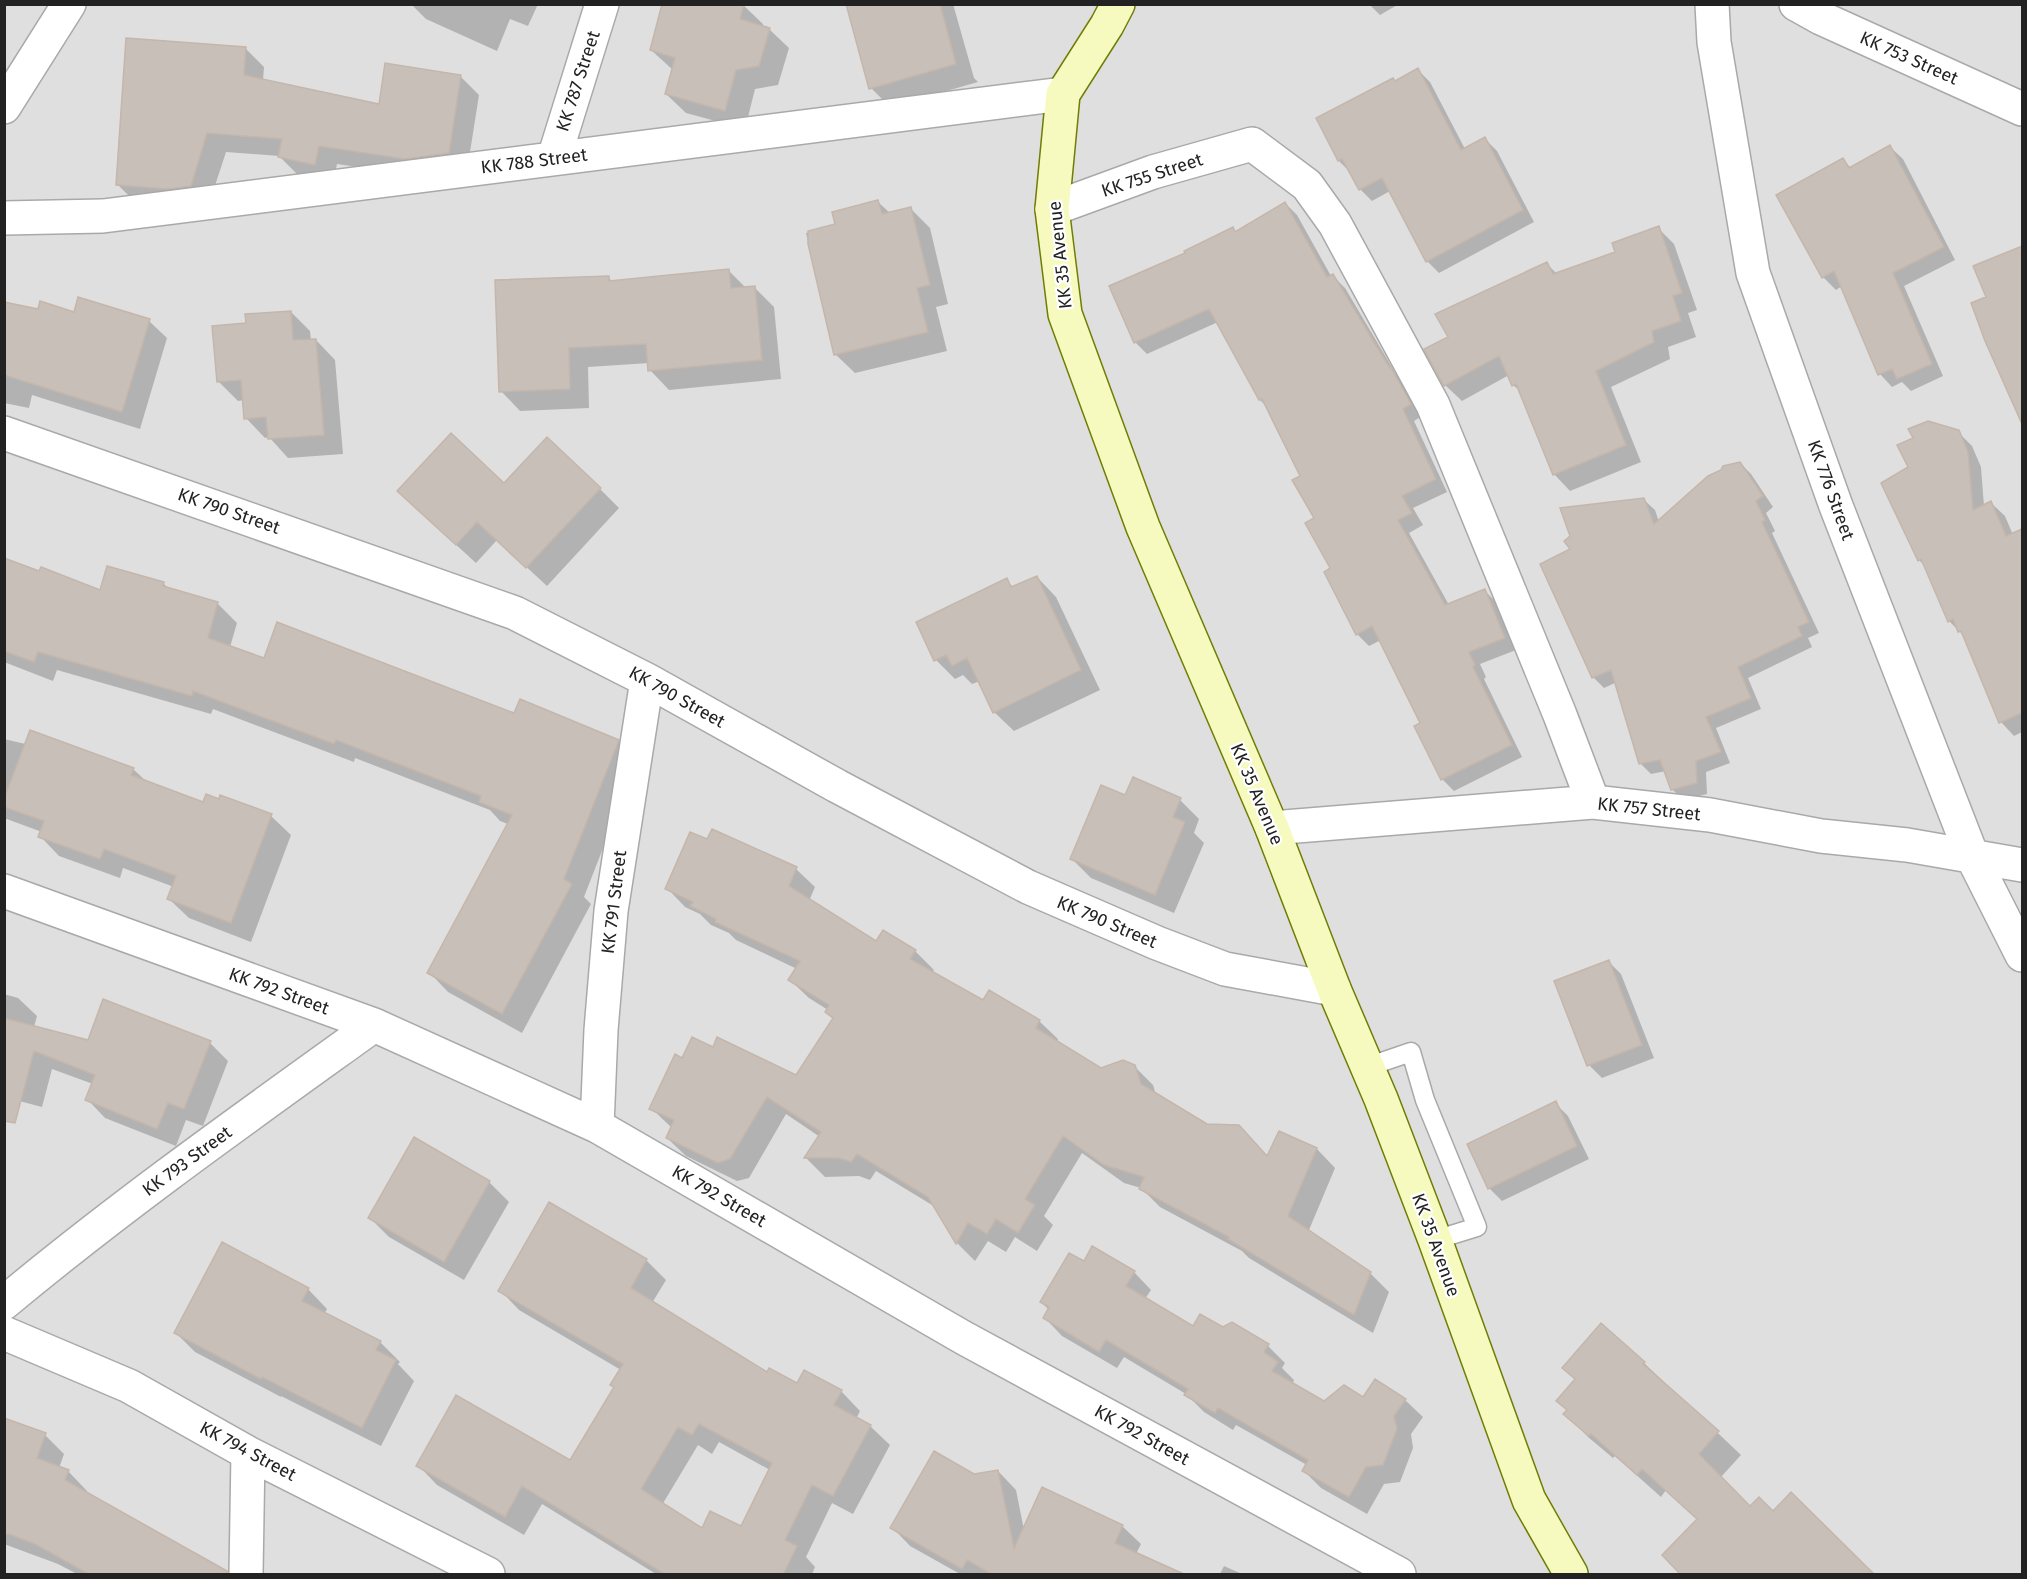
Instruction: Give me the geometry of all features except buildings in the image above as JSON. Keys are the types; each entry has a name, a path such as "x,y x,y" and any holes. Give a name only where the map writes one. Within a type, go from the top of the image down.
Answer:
{"main road":[{"name":"KK 35 Avenue","path":"1118,4 1063,93 1052,209 1065,314 1143,528 1272,828 1334,989 1381,1099 1435,1240 1529,1500 1571,1575"}],"street":[{"path":"4,107 69,4"},
{"name":"KK 787 Street","path":"554,158 602,4"},
{"name":"KK 776 Street","path":"1712,4 1714,42 1753,273 1836,506 1972,856 2022,955"},
{"name":"KK 753 Street","path":"1796,4 1821,18 2022,109"},
{"name":"KK 788 Street","path":"4,218 103,216 1063,93"},
{"name":"KK 755 Street","path":"1052,209 1153,172 1252,144 1307,185 1335,224 1433,405 1560,715 1593,802"},
{"name":"KK 790 Street","path":"4,433 514,613 647,680 837,786 1028,887 1157,943 1225,969 1334,989"},
{"name":"KK 791 Street","path":"597,1126 601,1030 611,911 647,680"},
{"name":"KK 757 Street","path":"1272,828 1593,802 1710,815 1821,836 1907,845 2022,865"},
{"name":"KK 792 Street","path":"4,891 374,1025 597,1126 964,1338 1399,1575"},
{"name":"KK 793 Street","path":"4,1303 72,1246 374,1025"},
{"name":"KK 794 Street","path":"4,1333 129,1386 248,1453 488,1575"},
{"path":"246,1575 248,1453"}],"lane":[{"path":"1367,1067 1411,1052 1425,1100 1477,1227 1435,1240"}],"shaded area":[{"path":"5,5 2022,5 2022,1574 5,1574"}]}
